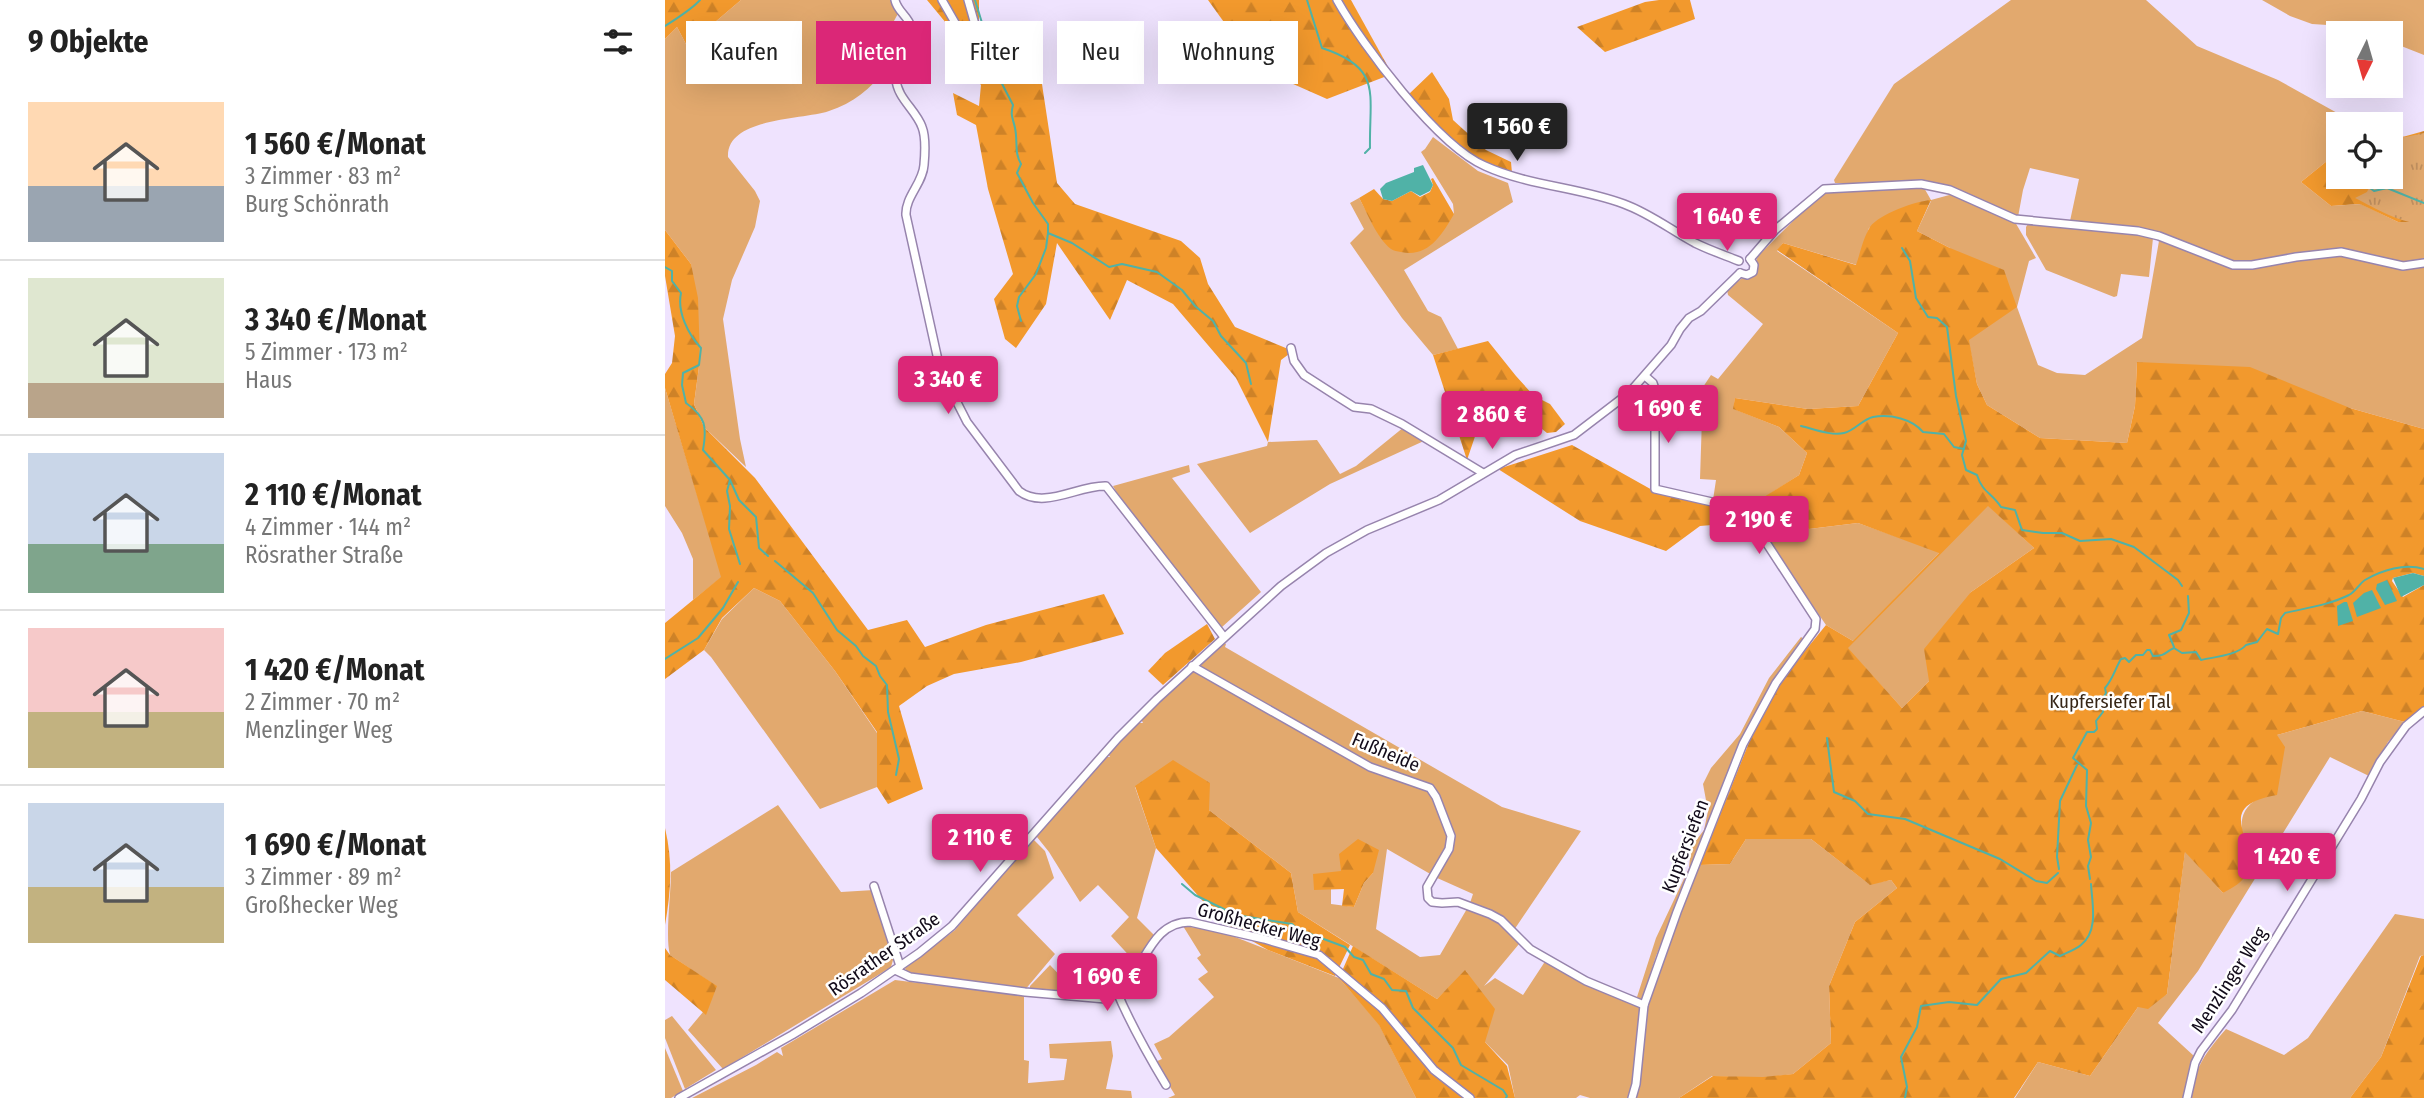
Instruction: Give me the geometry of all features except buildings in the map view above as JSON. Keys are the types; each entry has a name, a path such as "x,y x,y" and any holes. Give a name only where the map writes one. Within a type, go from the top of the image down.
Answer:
{"street":[{"path":"895,0 899,12 909,21 911,30 896,79 901,96 919,119 924,132 923,172 907,205 906,215 937,358 967,422 1019,491 1026,496 1047,498 1106,486 1224,637"},
{"path":"943,0 973,54 983,59 975,30 974,14 968,0"},
{"path":"1337,0 1367,48 1423,114 1461,152 1483,165 1512,176 1626,205 1701,246 1739,261"},
{"path":"1750,260 1776,230 1824,189 1921,184 1950,190 2021,220 2138,231 2159,236 2233,265 2252,265 2341,252 2403,266 2424,263"},
{"path":"1744,258 1750,260 1754,265 1753,272 1747,275 1740,273 1737,267 1739,261 1744,258"},
{"name":"Rösrather Straße","path":"679,1098 792,1035 898,966 952,926 1100,757 1192,666 1281,586 1326,553 1367,530 1439,500 1515,455 1565,439 1580,430 1629,393 1671,345 1689,318 1701,311 1740,273"},
{"path":"1291,348 1294,361 1304,375 1354,407 1371,409 1402,424 1483,473"},
{"name":"Kupfersiefen","path":"1632,1098 1636,1084 1644,1004 1677,912 1743,744 1776,683 1816,624 1815,615 1749,519 1738,510 1657,491 1654,487 1655,389 1645,376"},
{"name":"Fußheide","path":"1192,666 1370,766 1430,789 1436,797 1451,836 1449,849 1427,887 1428,898 1432,902 1458,902 1490,914 1501,920 1525,946 1536,953 1586,981 1644,1004"},
{"name":"Menzlinger Weg","path":"2187,1098 2200,1051 2232,1010 2388,750 2406,726 2424,711"},
{"path":"874,886 898,966 910,977 1106,999 1117,992 1145,1051 1166,1085"},
{"name":"Großhecker Weg","path":"1117,992 1129,981 1158,936 1180,922 1293,947 1319,955 1344,975 1395,1022 1434,1070 1470,1098"}],"green space":[{"path":"665,0 741,0 716,21 686,21 686,44 677,27 665,39"},
{"path":"741,0 895,0 899,12 894,21 816,21 816,84 873,84 846,104 817,114 752,127 739,134 731,144 728,157 760,201 755,227 732,280 723,319 746,467 704,427 694,404 700,359 691,264 665,230 665,39 677,27 686,44 686,84 802,84 802,21 716,21"},
{"path":"927,0 979,0 979,21 945,22"},
{"path":"1208,0 1351,0 1392,74 1327,99 1293,84 1298,84 1298,21 1223,21"},
{"path":"1690,0 1695,19 1605,52 1577,27 1645,2"},
{"path":"2011,0 2146,0 2197,46 2278,80 2335,112 2326,112 2326,162 2301,182 2331,206 2361,204 2398,222 2424,222 2424,258 2403,262 2340,249 2295,254 2252,263 2234,262 2130,227 2070,221 2079,179 2030,168 2018,217 1935,183 1835,183 1834,180 1894,84"},
{"path":"2262,0 2424,0 2424,55 2403,47 2403,21 2326,21 2326,25 2312,24 2290,16"},
{"path":"1432,72 1449,99 1453,120 1486,150 1511,162 1512,173 1478,161 1451,141 1409,94"},
{"path":"1042,84 1057,183 1075,204 1181,241 1200,258 1208,284 1235,327 1293,351 1281,360 1268,442 1236,378 1173,304 1127,280 1110,320 1057,243 1046,304 1016,348 1005,339 994,299 1013,274 988,189 976,125 957,115 953,93 979,106 981,85"},
{"path":"2424,131 2424,222 2398,222 2360,204 2331,206 2301,182 2326,162 2326,189 2403,189 2403,137"},
{"path":"2424,133 2424,224 2397,218 2355,198 2368,189 2403,189 2403,137"},
{"path":"1433,137 1478,171 1508,183 1513,202 1404,270 1428,311 1441,317 1458,349 1433,355 1402,318 1350,243 1364,229 1350,203 1359,198 1380,236 1454,214 1453,204 1421,152"},
{"path":"1433,178 1454,214 1439,237 1426,248 1411,253 1392,250 1377,232 1359,198 1374,189 1383,199 1392,201 1411,191 1420,197 1430,192"},
{"path":"1923,186 1931,200 1953,194 2015,222 2036,258 2029,261 2017,307 2038,365 2057,373 2085,375 2142,338 2159,241 2230,267 2342,255 2408,269 2424,266 2424,429 2350,408 2137,362 2135,406 2127,443 2040,438 1987,405 1977,384 1950,248 1917,231 1931,201 1869,228 1857,265 1783,243 1777,251 1898,333 1858,406 1808,409 1735,398 1734,409 1779,427 1807,453 1799,475 1759,501 1809,529 1858,523 1940,552 1893,600 1988,505 2034,548 1971,592 1929,681 1902,708 1847,648 1853,641 1826,625 1756,524 1736,506 1713,500 1716,480 1700,479 1703,387 1711,375 1718,379 1763,324 1728,295 1727,290 1741,279 1750,277 1758,256 1819,195 1831,191"},
{"name":"Kupfersiefer Tal","path":"1931,200 1917,231 2004,270 2017,307 1969,340 1977,384 1987,405 2040,438 2127,443 2135,406 2137,362 2250,367 2350,408 2424,429 2424,576 2413,573 2393,578 2392,581 2403,597 2424,585 2424,708 2405,722 2362,711 2277,735 2285,747 2277,795 2257,800 2246,807 2241,815 2249,859 2245,876 2223,893 2185,852 2167,994 2148,1009 2138,1007 2090,1076 2038,1062 2014,1098 1679,1098 1713,1076 1763,1077 1793,1074 1831,1043 1829,986 1855,922 1897,888 1891,880 1870,885 1811,839 1746,839 1730,864 1700,865 1756,725 1778,684 1826,625 1853,641 1939,553 1858,523 1809,529 1759,500 1799,475 1807,453 1779,427 1733,409 1735,398 1808,409 1858,406 1898,333 1777,250 1783,243 1856,265 1865,236 1875,222 1898,209","holes":["1988,506 2034,548 1971,592 1924,649 1929,681 1902,708 1848,648"]},
{"path":"2028,224 2122,231 2153,238 2149,277 2121,274 2117,296 2114,297 2046,270 2026,235"},
{"path":"665,230 691,264 698,298 700,359 694,404 704,427 755,478 868,630 907,620 925,647 986,625 1104,594 1124,634 1021,662 954,674 927,686 899,706 923,789 888,804 877,787 877,732 835,671 780,601 754,588 722,618 704,650 665,679 665,623 721,577 665,388 665,374 672,363 675,336 665,276"},
{"path":"1488,341 1534,396 1550,404 1565,424 1556,432 1547,433 1507,401 1484,410 1467,460 1433,355"},
{"path":"665,388 722,577 693,600 693,559 682,533 665,506"},
{"path":"1404,427 1426,440 1330,484 1250,533 1197,464 1267,446 1268,442 1317,440 1340,474 1356,466"},
{"path":"1572,445 1654,491 1734,512 1736,523 1700,526 1666,551 1580,521 1498,469"},
{"path":"1189,465 1190,472 1172,478 1261,592 1222,627 1215,623 1113,486"},
{"path":"754,588 780,601 835,671 877,733 877,787 820,809 704,650 722,619"},
{"path":"1207,624 1215,639 1163,685 1148,671 1165,653"},
{"path":"1801,637 1804,639 1752,722 1656,956 1642,1000 1637,997 1656,938 1689,868 1691,847 1704,830 1708,811 1703,784 1711,768 1740,734 1769,678"},
{"path":"1222,641 1226,644 1225,647 1502,807 1581,831 1514,930 1500,915 1470,903 1473,894 1435,877 1454,841 1434,789 1419,780 1381,769 1343,750 1196,666"},
{"path":"1192,671 1198,672 1370,768 1431,792 1449,844 1432,875 1387,849 1376,929 1420,957 1440,955 1468,907 1497,919 1519,944 1484,986 1495,978 1523,995 1546,960 1647,1009 1657,975 1700,865 1730,864 1746,839 1811,839 1869,884 1891,880 1897,888 1855,922 1829,986 1831,1043 1793,1074 1762,1078 1712,1076 1679,1098 1590,1098 1580,1095 1576,1098 1515,1098 1508,1065 1485,1042 1466,971 1437,999 1298,912 1291,873 1209,810 1135,787 1156,848 1137,918 1155,936 1136,963 1111,936 1129,917 1098,885 1080,902 1037,834 1105,757 1110,757 1108,754 1137,723 1143,723 1141,719","holes":["1342,871 1373,873 1364,883 1354,907 1331,904 1331,888 1326,888"]},
{"path":"2362,711 2405,722 2388,742 2369,776 2330,757 2198,971 2158,1023 2194,1056 2184,1098 2015,1098 2038,1062 2090,1076 2138,1007 2167,994 2185,851 2223,893 2247,858 2242,832 2243,817 2251,804 2259,798 2277,735"},
{"path":"1173,760 1210,783 1209,810 1291,873 1298,912 1350,945 1335,976 1268,950 1224,925 1156,848 1135,786"},
{"path":"778,805 841,892 874,890 893,960 891,967 723,1069 688,1030 703,1012 716,986 670,955 668,927 671,872"},
{"path":"665,828 670,876 665,925"},
{"path":"1033,839 1045,851 1054,878 1017,915 1055,954 1024,991 907,973 905,968 955,930"},
{"path":"1358,839 1379,850 1373,873 1364,883 1354,907 1342,906 1344,889 1314,890 1313,874 1341,871 1339,854"},
{"path":"2395,914 2424,919 2424,955 2420,956 2381,1057 2350,1098 2190,1098 2202,1060 2226,1029 2284,1055 2308,1038"},
{"path":"1183,926 1220,931 1339,978 1379,1024 1416,1098 1168,1098 1175,1095 1155,1062 1162,1059 1154,1044 1169,1037 1214,997 1198,979 1208,972 1197,958 1201,955"},
{"path":"1353,946 1437,999 1465,970 1495,1009 1485,1042 1507,1066 1515,1098 1416,1098 1379,1025 1339,978"},
{"path":"665,948 670,955 717,986 706,1015 665,980"},
{"path":"2424,955 2424,1098 2350,1098 2381,1057 2421,956"},
{"path":"1050,965 1068,984 1059,994 1030,991 1030,986"},
{"path":"895,980 1024,996 1024,1060 1029,1061 1028,1083 1064,1080 1067,1059 1050,1058 1049,1044 1111,1041 1113,1056 1106,1089 1131,1091 1132,1098 692,1098 777,1052 783,1056 781,1048"},
{"path":"672,1016 716,1070 685,1089 665,1038 665,1020"},
{"path":"665,1048 683,1091 671,1098 665,1098"}],"shaded area":[{"path":"1423,165 1433,185 1430,191 1420,196 1411,191 1392,201 1383,199 1380,189 1386,183 1414,172 1414,168"},
{"path":"2413,573 2424,576 2424,585 2401,597 2393,578"},
{"path":"2387,580 2397,601 2385,605 2376,589 2377,584"},
{"path":"2372,590 2381,608 2357,617 2353,603"},
{"path":"2347,602 2353,621 2338,626 2337,606"}],"waterway":[{"path":"665,26 700,0"},
{"path":"975,0 990,49 998,61 997,74 1013,105 1012,114 1021,164 1017,173 1048,224 1048,233 1072,243 1109,267 1122,264 1157,272 1182,290 1195,306 1213,321 1221,336 1246,363 1251,384"},
{"path":"1307,0 1322,48 1355,64 1364,74 1370,97 1370,148 1365,153"},
{"path":"2371,189 2383,189"},
{"path":"2389,189 2424,203"},
{"path":"1021,321 1017,306 1019,297 1036,274 1046,248 1048,233"},
{"path":"1902,248 1910,261 1916,298 1928,317 1937,318 1947,327 1956,396 1966,441 1962,455 1966,470 1977,475 2001,507 2015,510 2022,530 2062,533 2080,541 2111,539 2134,547 2178,580 2182,586"},
{"path":"665,267 672,271 672,281 681,293 685,322 701,348 699,365 683,373 682,385 686,403 698,413 703,423 703,450 730,480 727,491 730,506 729,529 740,564"},
{"path":"1801,426 1839,434 1848,432 1873,417 1887,416 1907,421 1923,432 1944,434 1954,447 1964,449"},
{"path":"730,480 739,500 756,517 759,548 768,556"},
{"path":"775,561 813,593 837,630 876,666 887,685 888,712 899,759 896,775"},
{"path":"2090,879 2088,866 2091,857 2088,840 2091,823 2086,806 2087,770 2073,758 2087,732 2097,729 2096,721 2103,712 2105,688 2121,659 2125,658 2129,662 2147,650 2150,650 2153,656 2163,655 2174,648 2182,653 2196,652 2201,660 2232,653 2257,642 2267,629 2278,634 2281,618 2285,613 2341,598 2379,573 2401,567 2424,569"},
{"path":"665,659 698,638 723,608 738,582"},
{"path":"2174,647 2169,635 2181,630 2189,613 2188,596"},
{"path":"1827,738 1834,792 1855,801 1868,814 1905,819 2000,859 2036,881 2047,883 2058,873"},
{"path":"2059,869 2057,857 2060,801 2077,765"},
{"path":"1182,884 1195,895 1236,915 1292,924 1297,929 1345,947 1354,957 1363,960 1371,974 1384,979 1392,990 1406,991 1413,1008 1453,1048 1461,1065 1503,1090 1506,1098"},
{"path":"1905,1098 1907,1087 1901,1057 1917,1027 1921,1006 1949,1002 1977,1005 2001,979 2026,973 2050,951 2060,956 2079,947 2087,939 2092,925 2091,884"}]}
